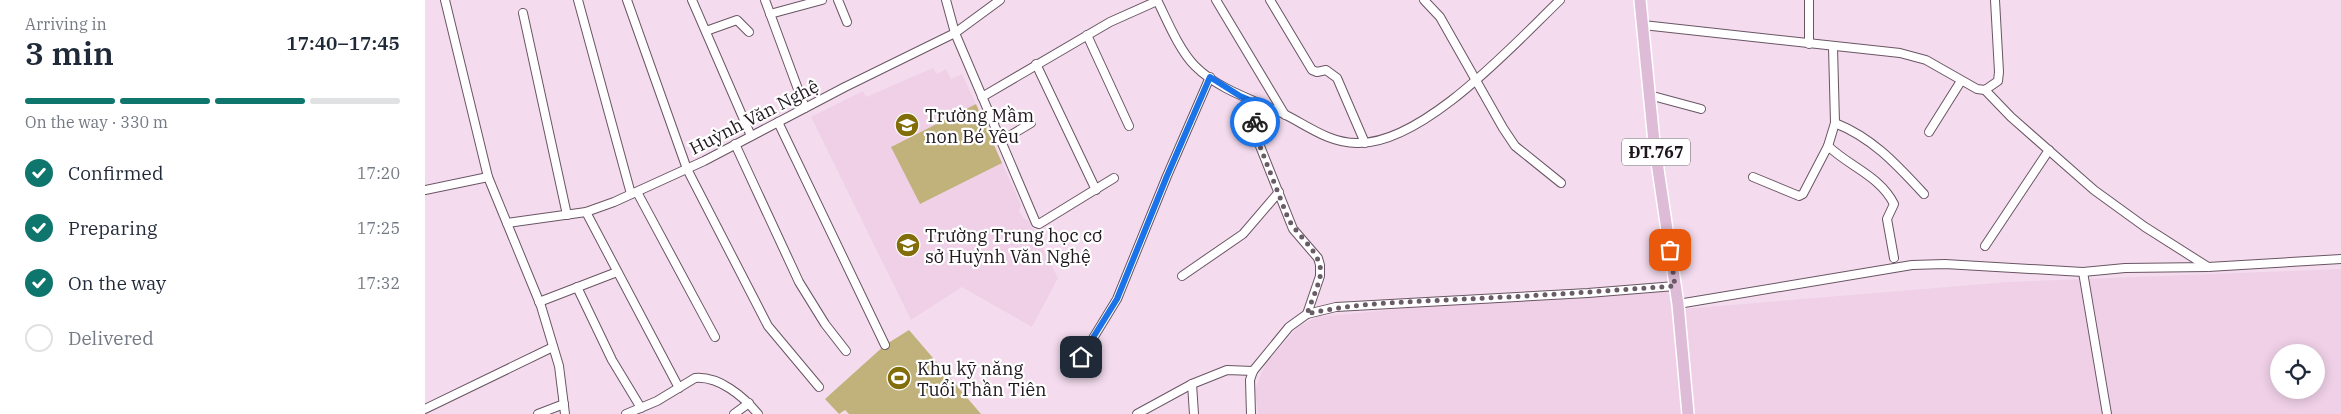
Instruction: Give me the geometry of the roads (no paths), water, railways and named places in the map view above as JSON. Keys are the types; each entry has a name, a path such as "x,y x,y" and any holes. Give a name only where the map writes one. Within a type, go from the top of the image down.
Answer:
{"main road":[{"name":"ĐT.767","path":"1640,0 1649,95 1678,304 1688,414"}],"street":[{"path":"445,0 488,177 539,302 559,366 565,414"},
{"path":"578,0 634,193 715,336"},
{"path":"627,0 687,169 768,326 819,387"},
{"path":"693,0 751,136"},
{"path":"765,0 805,108"},
{"path":"769,14 822,0"},
{"path":"838,0 847,22"},
{"path":"946,0 955,33 1035,223 1039,224 1114,178"},
{"name":"Huỳnh Văn Nghệ","path":"507,223 586,212 634,193 687,169 955,33 1000,0"},
{"path":"982,97 1087,35 1157,0 1191,61 1210,77 1240,96 1285,115 1320,134 1340,141 1365,143 1408,130 1430,118 1477,78 1560,0"},
{"path":"1216,0 1285,115"},
{"path":"1270,0 1312,70 1317,72 1326,70 1337,78 1365,143"},
{"path":"1424,0 1440,17 1515,146 1561,183"},
{"path":"1809,0 1809,44"},
{"path":"1985,90 1997,81 1999,72 1995,0"},
{"path":"523,13 567,215"},
{"path":"706,30 737,20 749,32"},
{"path":"1643,25 1901,53 1926,60 1961,81 1977,89 1985,90 2094,190 2145,227 2208,267"},
{"path":"1087,35 1129,126"},
{"path":"1753,177 1801,196 1828,146 1835,123 1833,46"},
{"path":"1036,64 1096,190"},
{"path":"1073,371 1117,299 1210,77"},
{"path":"1929,132 1961,81"},
{"path":"1649,95 1701,109"},
{"path":"1263,106 1255,119 1254,131 1293,229 1318,258 1320,265 1320,276 1307,314"},
{"path":"778,122 885,345"},
{"path":"1001,141 1031,123"},
{"path":"1835,123 1858,133 1882,150 1925,194"},
{"path":"735,144 799,282 825,324 846,351"},
{"path":"1828,146 1841,159 1873,177 1891,197 1894,204 1887,219 1893,258"},
{"path":"1985,246 2049,150"},
{"path":"425,190 488,177"},
{"path":"1182,276 1243,234 1279,192"},
{"path":"586,212 679,388"},
{"path":"1678,304 1912,265 1945,264 2083,272 2125,268 2208,267 2341,258"},
{"path":"539,302 617,272"},
{"path":"2083,272 2107,414"},
{"path":"1251,414 1250,380 1253,371 1289,328 1307,314 1336,307 1374,304 1588,293 1675,286"},
{"path":"577,287 612,360 641,408"},
{"path":"425,409 553,347"},
{"path":"1137,414 1192,384 1227,370 1253,371"},
{"path":"627,414 695,378 709,379 737,394 749,403 757,414"},
{"path":"1192,384 1194,414"},
{"path":"734,414 749,403"},
{"path":"538,414 564,404"}],"place":[{"name":"Trường Mầm non Bé Yêu","path":"907,125"},
{"name":"Trường Trung học cơ sở Huỳnh Văn Nghệ","path":"908,245"},
{"name":"Khu kỹ năng Tuổi Thần Tiên","path":"899,378"}]}
